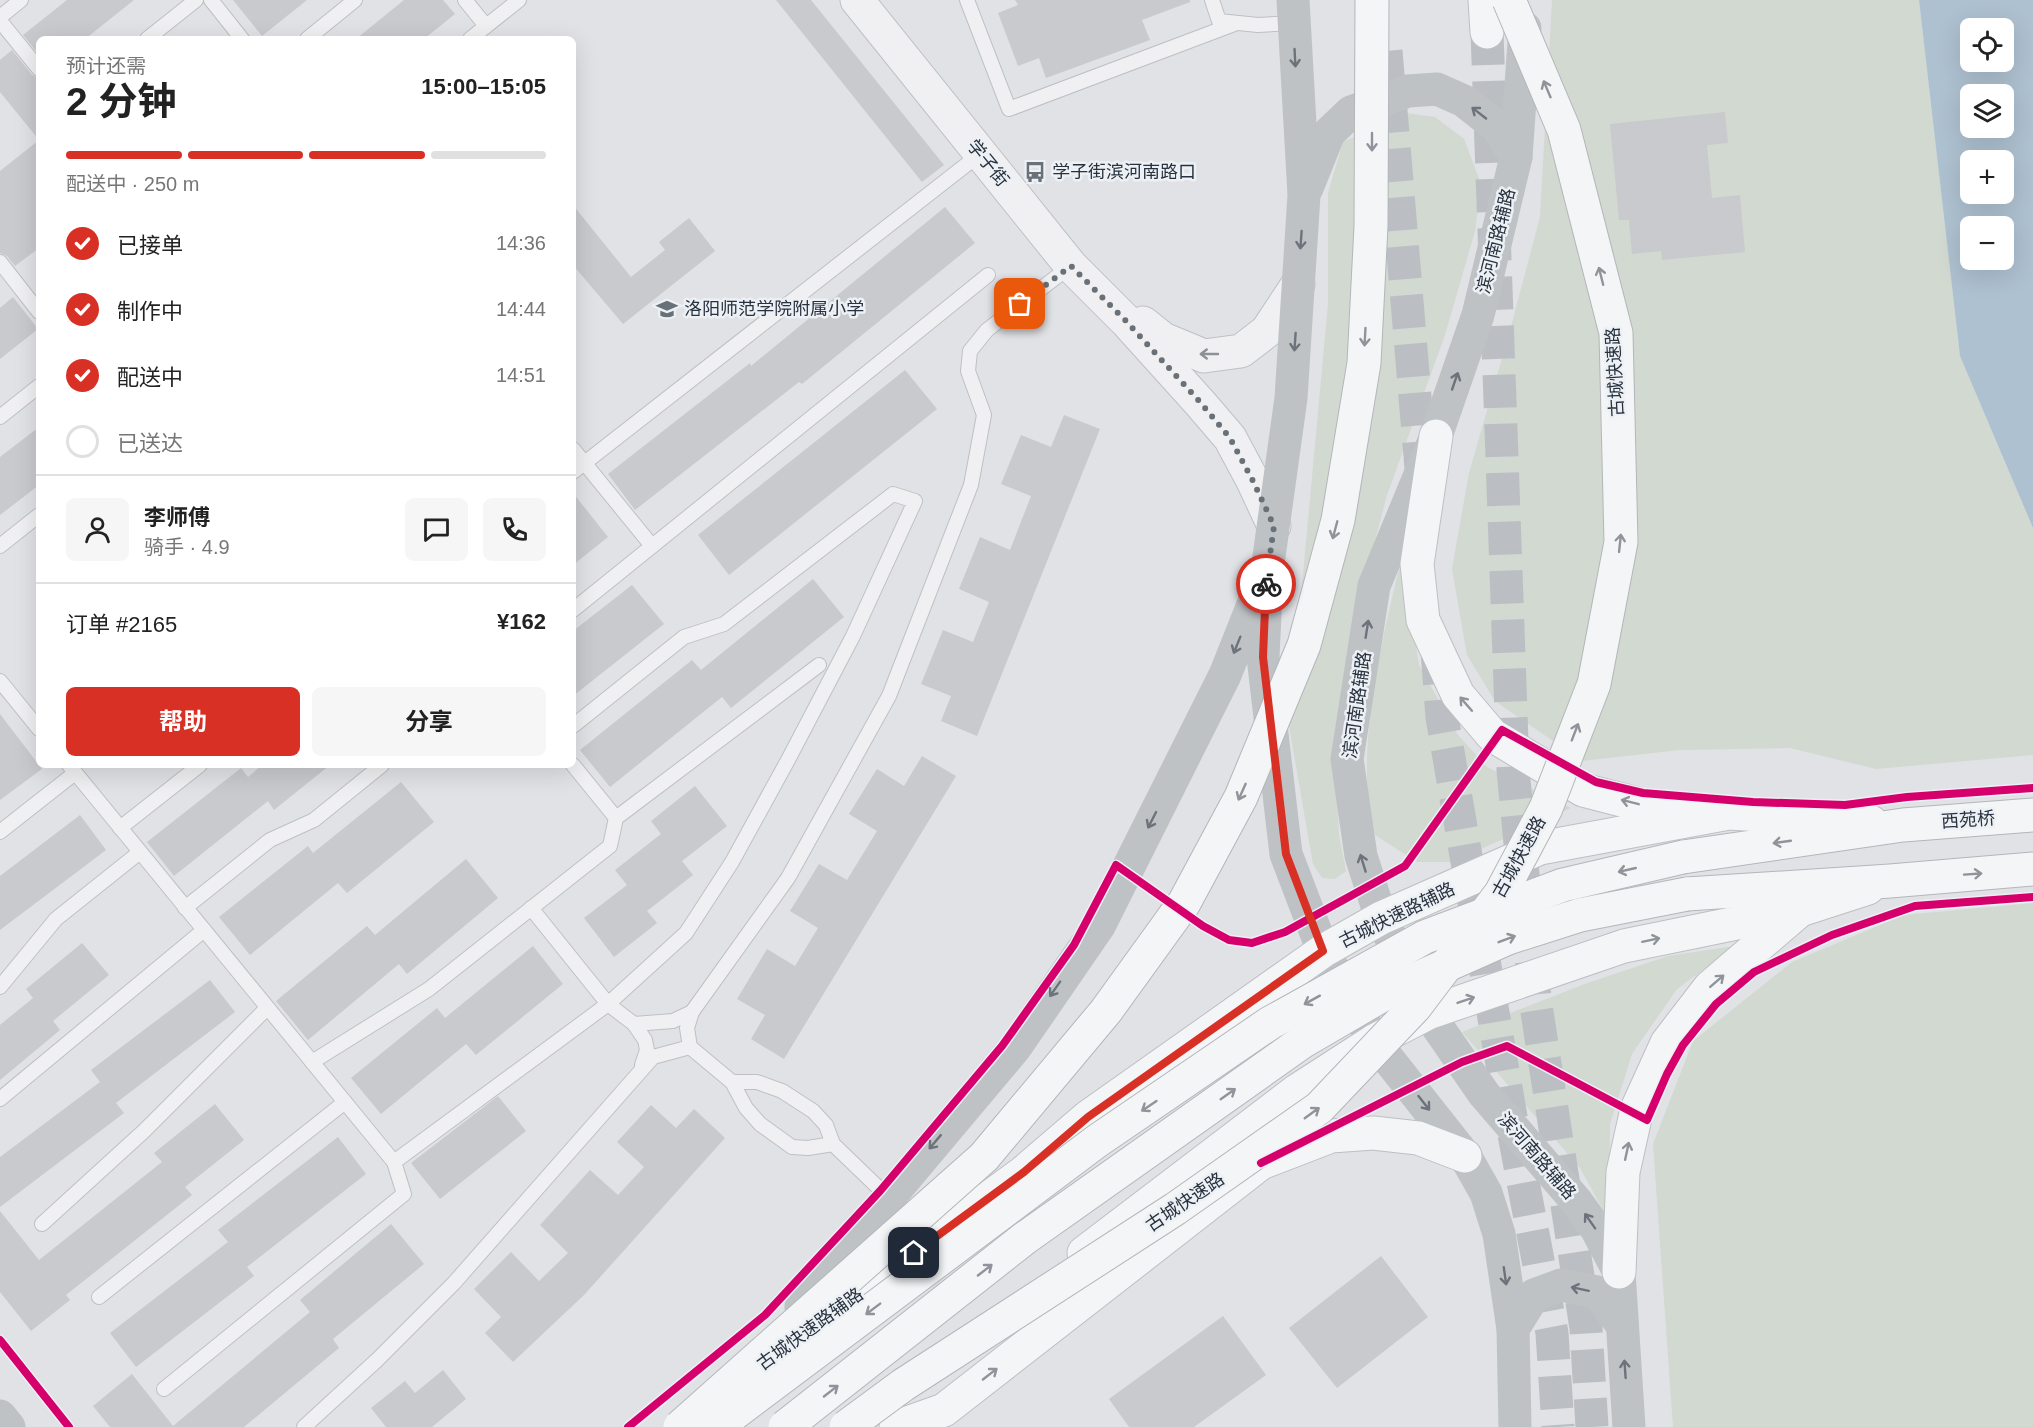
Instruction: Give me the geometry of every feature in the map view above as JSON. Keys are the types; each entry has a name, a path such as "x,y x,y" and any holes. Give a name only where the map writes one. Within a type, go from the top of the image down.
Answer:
{"main road":[{"path":"1374,0 1386,51"},
{"path":"680,1427 984,1157 1106,1011 1184,903 1241,797 1304,645 1338,520 1364,363 1371,226 1374,0"},
{"path":"1485,0 1487,32"},
{"name":"古城快速路","path":"846,1427 903,1385 1175,1209 1319,1108 1415,1007 1501,893 1546,808 1594,684 1621,542 1616,333 1564,130 1509,0"},
{"name":"滨河南路辅路","path":"1526,0 1516,157 1478,315 1436,436 1374,586 1347,759 1360,856 1381,918 1428,1013 1484,1094 1577,1202 1597,1230 1619,1272 1629,1427"},
{"path":"1293,11 1304,195 1291,398 1267,571 1263,657 1286,854 1323,951 1374,1041 1465,1156 1486,1193 1499,1234 1513,1329 1515,1427"},
{"path":"1304,195 1329,134 1352,112 1408,91 1437,90 1464,101 1497,127 1516,157"},
{"path":"1436,436 1417,564 1423,620 1458,695 1492,735 1583,790 1645,806 1729,813"},
{"path":"748,1375 888,1198 1015,1048 1099,926 1225,675 1267,571"},
{"name":"古城快速路辅路","path":"680,1427 1024,1172 1088,1117 1323,951 1381,918 1540,848 1729,813 1903,825"},
{"name":"西苑桥","path":"1903,825 2033,815"},
{"path":"716,1427 1097,1141 1270,1023 1425,937 1563,885 1683,857 1903,825"},
{"path":"785,1427 1025,1238 1302,1042 1391,990 1508,938 1580,915 1687,894 2033,869"},
{"path":"860,1427 1162,1192 1298,1090 1374,1041 1428,1013 1624,946 1800,910 1902,880"},
{"path":"1619,1272 1623,1172 1636,1109 1667,1043 1710,987 1800,910"},
{"path":"896,1427 944,1410 1261,1163 1331,1136 1373,1134 1418,1138 1465,1156"},
{"path":"1513,1329 1534,1295 1561,1285 1597,1292 1622,1325"},
{"path":"0,1416 9,1427"}],"street":[{"name":"学子街","path":"857,0 984,150"},
{"name":"学子街","path":"868,0 1074,262 1130,318"},
{"path":"1130,318 1163,339 1204,356 1241,351 1267,331 1298,284"},
{"path":"1130,318 1230,438 1274,526"}],"lane":[{"path":"21,0 0,19 36,65"},
{"path":"151,36 196,0"},
{"path":"211,0 241,36"},
{"path":"311,36 355,0"},
{"path":"465,0 486,26"},
{"path":"474,36 519,0"},
{"path":"968,0 1009,108 1237,23"},
{"path":"1212,0 1219,21 1258,25 1293,11"},
{"path":"576,470 984,150"},
{"path":"833,1144 808,1148 792,1147 760,1124 746,1108 732,1082 690,1047 687,1028 692,1012 788,878 889,696 971,485 984,415 968,371 970,351 987,330 1074,262"},
{"path":"0,263 36,308"},
{"path":"576,608 988,275"},
{"path":"0,417 36,388"},
{"path":"576,452 652,546"},
{"path":"394,1162 608,1004 686,933 732,862 788,760 853,636 915,501 893,494 724,624 684,636 576,724"},
{"path":"0,546 36,517"},
{"path":"312,1062 429,988 610,846 616,818 819,665"},
{"path":"0,681 36,725"},
{"path":"0,704 11,695"},
{"path":"120,828 196,768"},
{"path":"185,908 270,840 314,820 378,768"},
{"path":"575,768 616,818"},
{"path":"0,832 72,769 394,1162 404,1194 164,1389"},
{"path":"0,987 56,919 140,852"},
{"path":"531,908 608,1004 634,1024 645,1040 647,1050 641,1069"},
{"path":"0,1099 204,930"},
{"path":"42,1224 144,1131 267,1008"},
{"path":"634,1024 673,1021 692,1012"},
{"path":"304,1427 377,1360 454,1283 653,1057 690,1047"},
{"path":"732,1082 757,1082 782,1092 813,1111 826,1125 833,1144 888,1198"},
{"path":"99,1298 345,1102"}],"shaded area":[{"path":"1552,0 1919,0 1960,356 2033,528 2033,755 1876,769 1790,748 1679,750 1582,761 1495,701 1467,655 1452,569 1469,473 1540,217"},
{"path":"1406,113 1435,117 1464,139 1481,184 1475,231 1445,335 1387,495 1352,628 1334,735 1339,835 1346,871 1335,879 1322,878 1313,864 1289,726 1328,304 1328,193 1343,142"},
{"path":"1404,546 1407,592 1419,665 1458,735 1487,767 1571,808 1453,862 1417,862 1375,835 1370,806 1367,776 1370,718 1379,660"},
{"path":"2033,903 2033,1427 1673,1427 1653,1144 1693,1041 1792,962 1904,915"},
{"path":"1735,946 1677,989 1632,1054 1610,1124 1609,1221 1580,1168 1462,1032 1582,985 1668,956"}],"water":[{"path":"1919,0 2033,0 2033,528 1960,356"}],"building":[{"path":"67,0 134,0 89,36 36,36 36,51 23,35"},
{"path":"233,0 307,0 262,36"},
{"path":"404,0 443,0 455,14 428,36 360,36"},
{"path":"776,0 811,0 944,165 922,182"},
{"path":"1015,0 1190,0 1190,2 1142,20 1150,40 1046,78 1039,58 1018,66 998,13 1018,5"},
{"path":"12,50 32,75 36,77 36,136 0,92 0,60"},
{"path":"1725,112 1728,143 1707,145 1712,198 1740,195 1745,252 1662,260 1661,251 1632,254 1629,220 1619,220 1610,124"},
{"path":"36,142 36,250 15,266 7,256 0,253 0,171"},
{"path":"945,207 975,243 802,384 799,382 635,510 608,474 750,363 751,366"},
{"path":"576,209 631,277 665,250 659,242 689,218 715,251 623,324 576,269"},
{"path":"13,297 36,326 36,331 0,359 0,308"},
{"path":"905,370 937,409 729,575 698,535"},
{"path":"1064,415 1100,429 977,736 941,721 951,696 921,684 943,630 973,642 989,602 959,589 980,537 1010,550 1031,496 1001,484 1021,435 1051,447"},
{"path":"36,429 36,487 0,515 0,457"},
{"path":"576,497 608,537 576,563"},
{"path":"813,579 844,617 731,708 722,697 610,787 580,750 692,660 701,670"},
{"path":"632,585 664,624 576,694 576,629"},
{"path":"0,714 36,761 36,768 42,769 0,800"},
{"path":"922,756 956,776 784,1059 751,1039 765,1015 737,999 767,949 795,966 818,928 790,911 819,864 847,880 877,831 849,814 877,769 904,786"},
{"path":"241,768 248,777 258,768 326,768 274,810 268,801 174,876 147,842"},
{"path":"401,782 434,822 347,893 338,883 250,955 219,917 308,846 313,853"},
{"path":"695,786 727,826 682,861 693,875 647,911 657,923 614,957 584,918 627,885 615,870 661,834 651,821"},
{"path":"80,815 106,850 0,930 0,876"},
{"path":"466,859 498,898 407,974 399,964 308,1040 276,1001 367,926 375,935"},
{"path":"82,943 109,975 53,1021 60,1030 0,1080 0,1025 33,998 26,989"},
{"path":"533,946 563,984 476,1055 466,1044 381,1114 351,1078 437,1008 445,1018"},
{"path":"210,980 235,1012 116,1103 124,1113 0,1207 0,1157 100,1082 91,1070"},
{"path":"498,1096 526,1131 440,1199 411,1163"},
{"path":"215,1104 244,1140 185,1187 192,1195 66,1295 70,1300 31,1331 0,1292 0,1211 39,1260 162,1162 154,1153"},
{"path":"651,1105 676,1128 694,1109 725,1138 584,1295 513,1362 485,1333 501,1317 474,1289 511,1252 539,1281 568,1253 540,1225 590,1170 618,1195 644,1167 617,1142"},
{"path":"338,1137 366,1174 247,1267 254,1276 136,1367 110,1333 228,1242 218,1230"},
{"path":"391,1224 424,1264 333,1339 339,1348 244,1427 110,1427 93,1406 132,1374 173,1426 310,1312 300,1300"},
{"path":"1381,1256 1428,1317 1337,1388 1289,1328"},
{"path":"1223,1316 1266,1375 1194,1427 1129,1427 1109,1399"},
{"path":"443,1370 466,1399 432,1427 386,1427 371,1408 405,1381 415,1393"}],"tunnel":[{"path":"1487,32 1513,770 1535,999 1586,1328 1592,1427"},
{"path":"1386,51 1422,480"},
{"path":"1437,651 1442,717 1515,1140 1552,1333 1558,1427"}],"cycle path":[{"path":"628,1427 765,1315 880,1191 1002,1046 1074,945 1116,865 1203,926 1229,940 1252,943 1285,932 1405,866 1502,730 1596,782 1643,793 1753,802 1845,805 1907,797 2033,788"},
{"path":"1261,1163 1462,1062 1507,1046 1647,1120 1667,1074 1683,1045 1716,1004 1754,972 1832,935 1915,906 2033,897"},
{"path":"0,1340 69,1427"}],"way so far":[{"path":"1020,304 1071,266 1126,321 1200,402 1230,438 1274,526 1266,584"}],"place":[{"name":"学子街滨河南路口","path":"1035,172"},
{"name":"洛阳师范学院附属小学","path":"667,309"}],"route":[{"path":"914,1253 1024,1172 1088,1117 1323,951 1286,854 1263,657 1266,584"}]}
